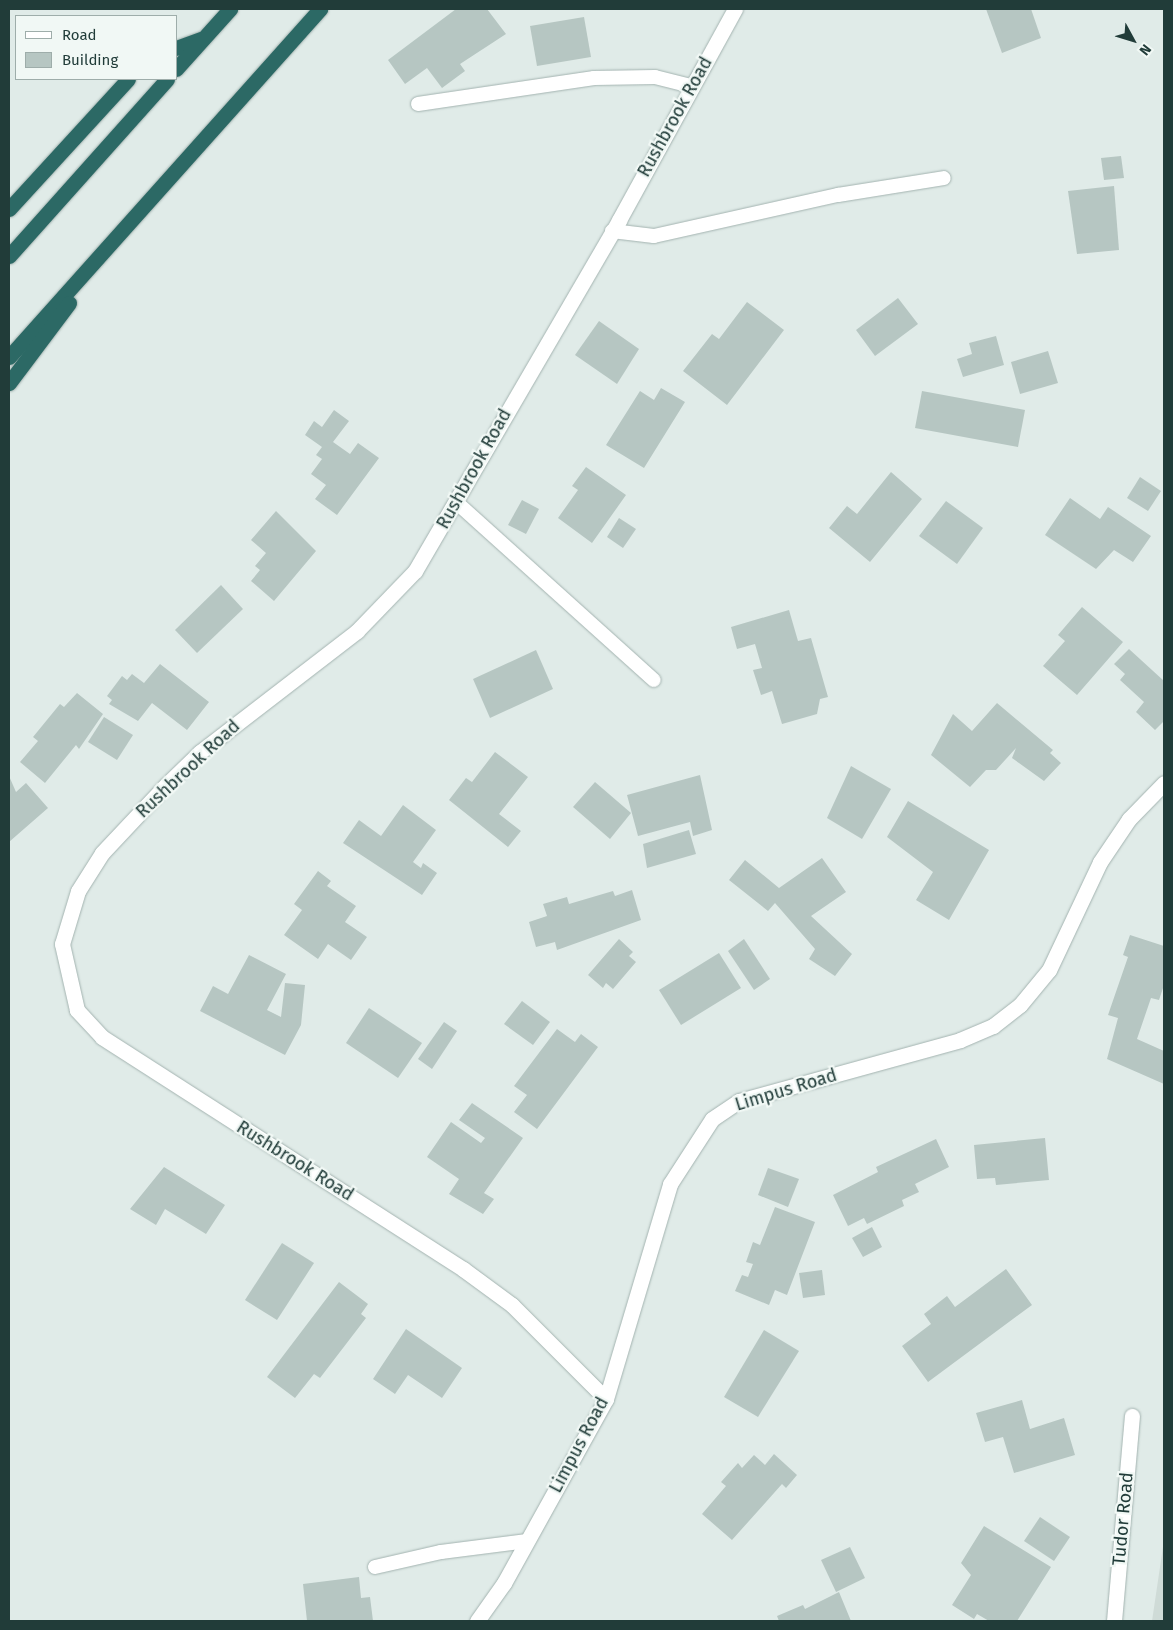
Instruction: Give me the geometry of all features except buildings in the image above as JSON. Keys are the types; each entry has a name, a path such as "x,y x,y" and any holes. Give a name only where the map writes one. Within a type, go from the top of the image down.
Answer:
{"highway":[{"path":"178,67 230,9"},
{"path":"9,358 320,9"},
{"path":"178,47 203,38"},
{"path":"9,210 127,80"},
{"path":"9,256 166,80"},
{"path":"9,383 138,212"}],"street":[{"name":"Rushbrook Road","path":"606,1399 512,1305 463,1269 102,1037 77,1010 67,978 62,944 68,917 78,891 102,854 200,752 384,605 415,571 612,231 735,9"},
{"name":"Limpus Road","path":"477,1621 527,1541 606,1399 670,1184 712,1118 739,1101 960,1040 993,1026 1020,1005 1049,970 1100,862 1128,819 1164,783"},
{"name":"Tudor Road","path":"1114,1621 1132,1416"}],"lane":[{"path":"418,104 594,78 655,77 692,86"},
{"path":"612,231 654,236 838,195 944,178"},
{"path":"456,502 654,680"},
{"path":"375,1567 442,1552 527,1541"}],"shaded area":[{"path":"1164,1540 1164,1621 1152,1621"}]}
